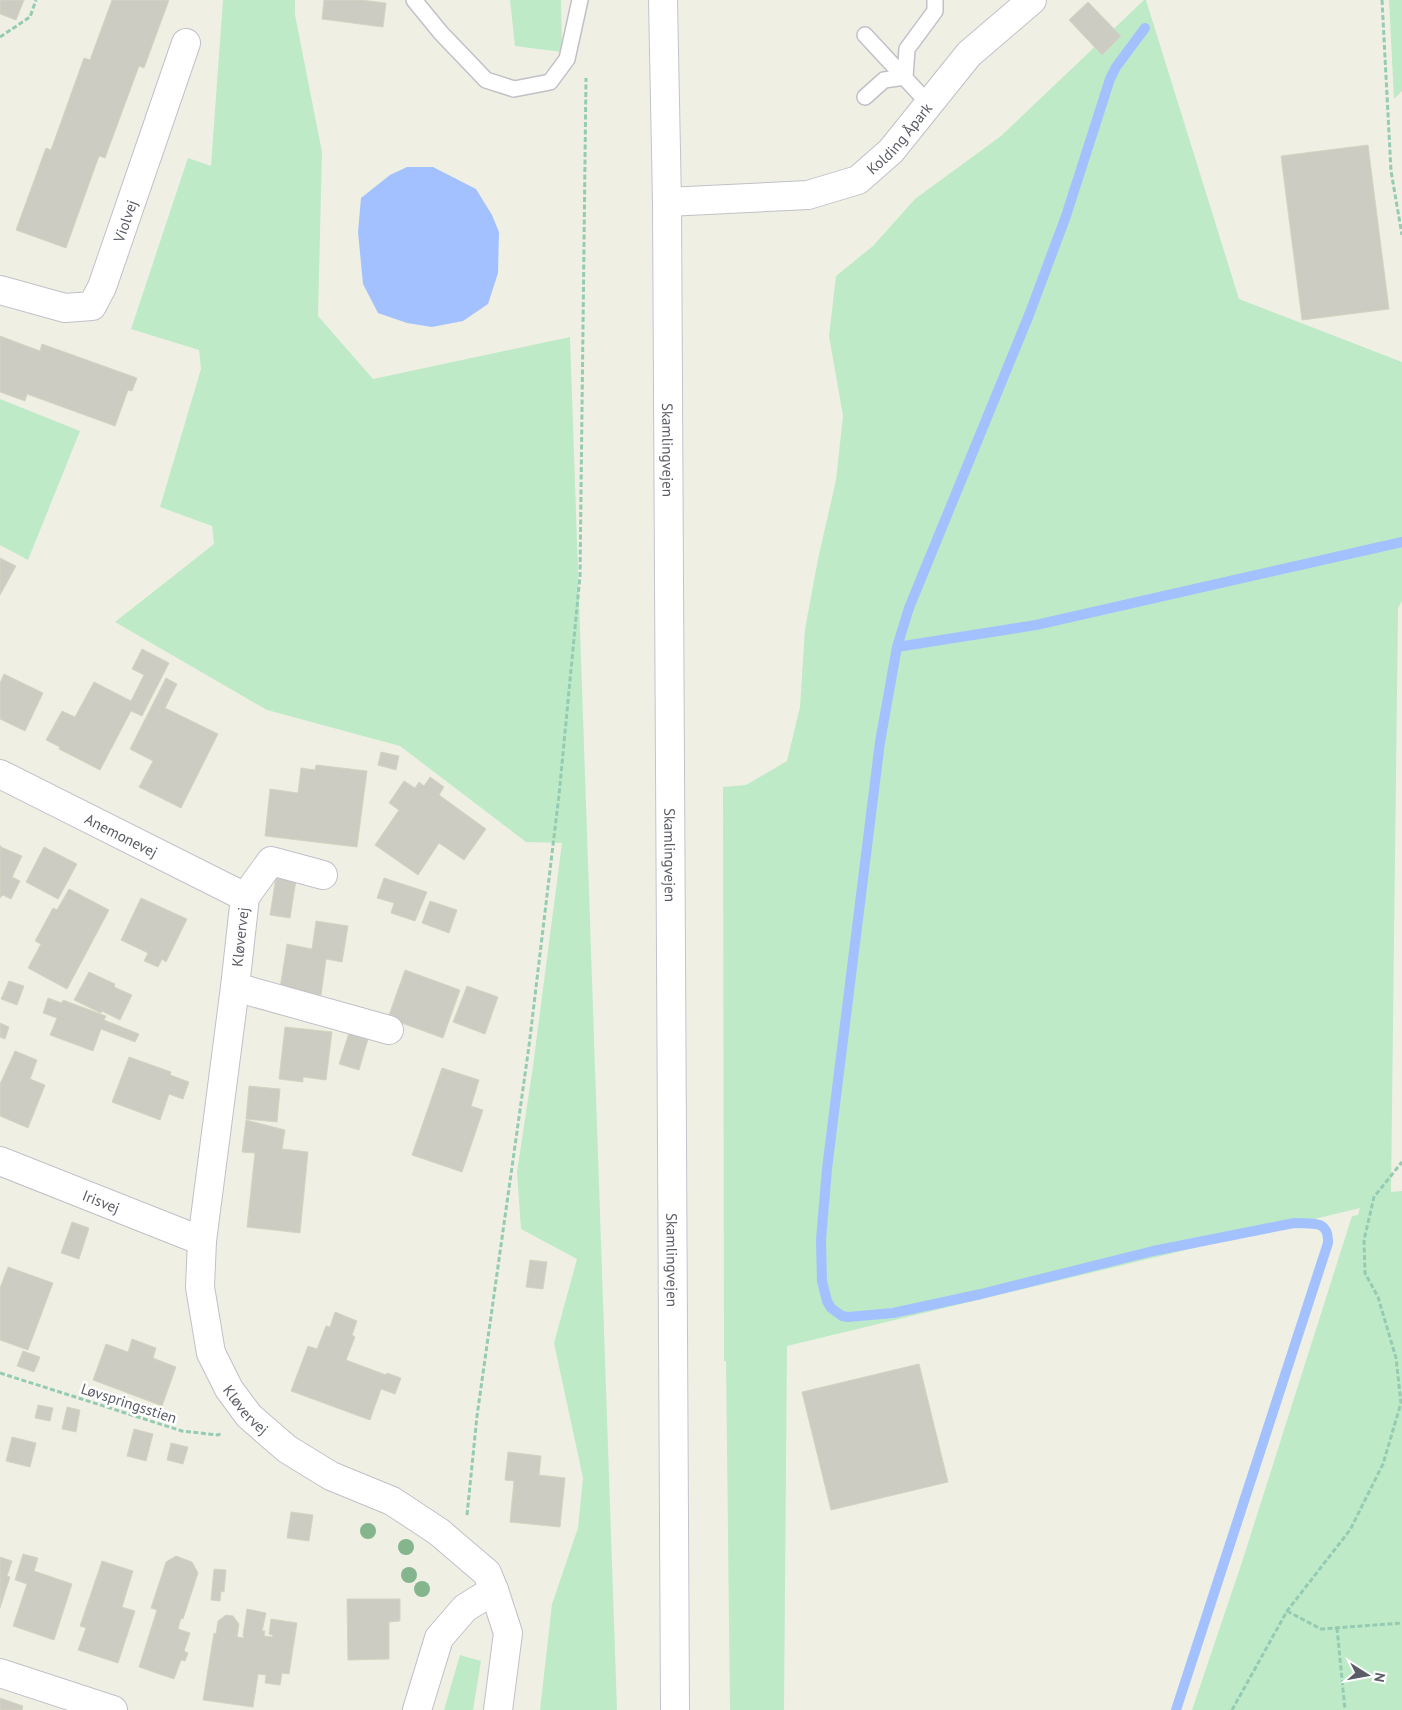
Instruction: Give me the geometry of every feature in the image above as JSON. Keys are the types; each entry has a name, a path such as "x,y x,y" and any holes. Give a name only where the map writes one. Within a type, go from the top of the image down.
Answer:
{"street":[{"name":"Skamlingvejen","path":"663,0 667,202 675,1710"},
{"name":"Kolding Åpark","path":"667,202 808,195 858,180 891,151 969,54 1032,0"},
{"name":"Violvej","path":"0,290 65,308 92,306 102,287 186,44"},
{"name":"Anemonevej","path":"0,774 244,897"},
{"name":"Kløvervej","path":"323,875 271,861 244,897 235,987 202,1241 200,1287 211,1353 230,1389 248,1416 287,1449 331,1476 392,1501 439,1532 487,1573 508,1633 498,1710"},
{"name":"Kløvervej","path":"235,987 388,1030"},
{"name":"Irisvej","path":"0,1161 202,1241"},
{"path":"417,1710 439,1638 465,1608 494,1590"},
{"path":"0,1673 113,1710"}],"lane":[{"path":"414,0 441,33 486,80 514,89 550,82 568,59 580,0"},
{"path":"905,77 906,49 935,11 935,0"},
{"path":"866,35 929,104"},
{"path":"866,97 884,80 905,77"}],"path":[{"path":"0,37 30,17 36,0"},
{"path":"1382,0 1391,171 1402,235"},
{"path":"458,1548 468,1511 477,1416 529,1046 565,748 580,576 586,77"},
{"path":"1232,1710 1288,1611 1350,1530 1383,1464 1401,1403 1396,1358 1378,1297 1365,1273 1364,1240 1374,1197 1402,1162"},
{"name":"Løvspringsstien","path":"0,1373 182,1431 218,1435 248,1416"},
{"path":"1288,1611 1321,1630 1402,1623"},
{"path":"1337,1628 1345,1710"}],"green space":[{"path":"223,0 295,0 295,15 322,152 318,316 373,379 570,337 617,1710 540,1710 552,1604 578,1528 583,1478 554,1343 577,1259 521,1229 517,1172 562,843 526,842 400,746 267,710 115,622 214,544 212,526 160,507 201,369 199,350 131,329 188,158 211,166"},
{"path":"510,0 561,0 562,52 515,46"},
{"path":"1146,0 1239,299 1402,362 1402,601 1398,608 1391,1192 1402,1191 1402,1710 1192,1710 1242,1562 1352,1216 1358,1215 1360,1208 787,1346 784,1710 730,1710 726,1361 724,1361 723,787 746,785 787,761 800,707 805,629 818,559 836,480 843,416 829,336 836,276 873,246 915,199 1001,136"},
{"path":"1389,0 1402,0 1402,91 1394,99"},
{"path":"0,399 80,431 28,560 0,545"},
{"path":"460,1655 481,1661 473,1710 444,1710"}],"water":[{"path":"407,167 433,167 476,189 492,215 499,232 498,273 488,304 463,321 432,327 407,323 378,313 363,284 358,232 361,198 390,175"}],"building":[{"path":"0,0 24,0 16,20 0,14"},
{"path":"112,0 169,0 144,68 139,66 105,158 99,156 66,248 16,230 46,148 51,150 84,58 90,60"},
{"path":"324,0 361,0 386,3 383,27 322,19"},
{"path":"1088,2 1121,36 1102,55 1069,20"},
{"path":"1368,145 1389,309 1302,320 1281,156"},
{"path":"0,336 40,351 42,344 137,378 132,391 128,390 115,426 27,394 25,401 0,392"},
{"path":"0,558 16,566 0,595"},
{"path":"142,649 169,663 142,716 131,711 100,770 59,749 60,747 46,740 62,711 75,717 94,682 131,701 144,675 132,669"},
{"path":"4,674 43,693 25,731 0,719 0,683"},
{"path":"166,678 177,684 165,708 218,734 181,808 139,787 153,761 130,749"},
{"path":"381,752 399,756 396,770 378,765"},
{"path":"316,765 367,771 357,847 265,836 270,789 298,793 301,768 315,770"},
{"path":"430,777 444,787 439,795 486,829 464,860 439,843 418,875 375,845 399,810 389,803 404,781 415,788 419,782 424,786"},
{"path":"0,845 22,856 12,877 20,881 11,899 3,895 0,898"},
{"path":"44,847 77,864 58,899 26,882"},
{"path":"276,877 296,880 290,918 270,915"},
{"path":"384,878 427,892 415,921 391,913 394,903 377,898"},
{"path":"69,889 109,910 67,989 28,968 41,944 35,941 53,908 57,910"},
{"path":"141,898 187,919 166,962 162,959 158,967 144,961 148,953 121,940"},
{"path":"430,901 457,910 449,933 422,923"},
{"path":"316,921 348,926 342,962 326,959 321,995 280,988 287,944 312,949"},
{"path":"405,970 460,990 443,1038 388,1018"},
{"path":"89,972 115,984 114,987 132,995 120,1020 74,1000"},
{"path":"9,981 24,986 17,1005 1,999"},
{"path":"467,986 498,997 485,1034 453,1022"},
{"path":"48,998 62,1003 63,1000 106,1016 104,1020 139,1034 135,1042 101,1029 93,1051 50,1035 57,1018 43,1013"},
{"path":"0,1023 9,1027 5,1039 0,1037"},
{"path":"285,1027 332,1032 326,1080 303,1077 303,1082 279,1079"},
{"path":"349,1033 368,1039 359,1070 339,1064"},
{"path":"15,1051 37,1060 30,1079 45,1085 28,1128 0,1116 0,1084"},
{"path":"129,1057 171,1072 170,1075 189,1082 183,1099 169,1094 160,1120 112,1102"},
{"path":"442,1068 479,1080 471,1106 483,1110 462,1172 412,1155"},
{"path":"249,1086 280,1089 277,1122 246,1119"},
{"path":"246,1120 285,1130 282,1149 308,1152 300,1233 247,1227 255,1153 242,1152"},
{"path":"72,1222 89,1228 79,1259 61,1253"},
{"path":"530,1260 547,1262 543,1289 526,1287"},
{"path":"8,1267 53,1283 28,1350 0,1340 0,1288"},
{"path":"335,1312 357,1321 352,1335 355,1337 346,1360 386,1375 387,1373 401,1378 395,1394 381,1389 370,1420 291,1391 308,1346 317,1349 326,1326 330,1327"},
{"path":"132,1339 156,1348 153,1358 176,1367 162,1406 93,1380 106,1344 128,1352"},
{"path":"23,1351 40,1357 34,1372 17,1366"},
{"path":"919,1364 948,1482 831,1510 802,1392"},
{"path":"38,1405 53,1408 50,1421 35,1418"},
{"path":"67,1407 80,1410 76,1432 62,1429"},
{"path":"134,1429 153,1434 146,1461 127,1456"},
{"path":"12,1437 36,1443 30,1467 6,1461"},
{"path":"171,1443 188,1447 183,1464 167,1460"},
{"path":"508,1452 541,1456 539,1475 565,1478 560,1527 510,1522 514,1481 505,1480"},
{"path":"291,1512 313,1515 309,1541 287,1538"},
{"path":"23,1554 38,1558 34,1571 72,1584 54,1640 13,1626 27,1584 15,1580"},
{"path":"176,1556 192,1562 198,1573 178,1629 190,1633 184,1651 188,1653 185,1661 181,1660 174,1679 139,1667 157,1610 151,1608 166,1562"},
{"path":"0,1557 12,1561 7,1576 10,1577 0,1608"},
{"path":"102,1561 133,1571 122,1607 135,1611 118,1663 78,1650 86,1628 80,1626"},
{"path":"214,1569 226,1570 224,1592 221,1591 220,1601 211,1600"},
{"path":"347,1599 400,1599 400,1621 389,1622 389,1659 348,1660"},
{"path":"247,1609 266,1613 262,1631 265,1631 264,1636 272,1637 273,1635 269,1634 271,1619 297,1623 289,1674 282,1673 280,1685 265,1683 266,1675 258,1674 253,1707 203,1700 214,1633 216,1634 218,1621 226,1615 233,1616 239,1624 237,1637 244,1638"},
{"path":"0,1698 23,1706 22,1710 0,1710"}],"waterway":[{"path":"1145,28 1116,67 1110,79 1066,216 1029,315 909,608 897,647 880,742 827,1169 821,1240 822,1281 827,1301 831,1308 842,1316 848,1317 893,1313 981,1294 1153,1251 1294,1223 1318,1224 1326,1230 1328,1243 1176,1710"},
{"path":"897,647 1036,625 1402,542"}]}
